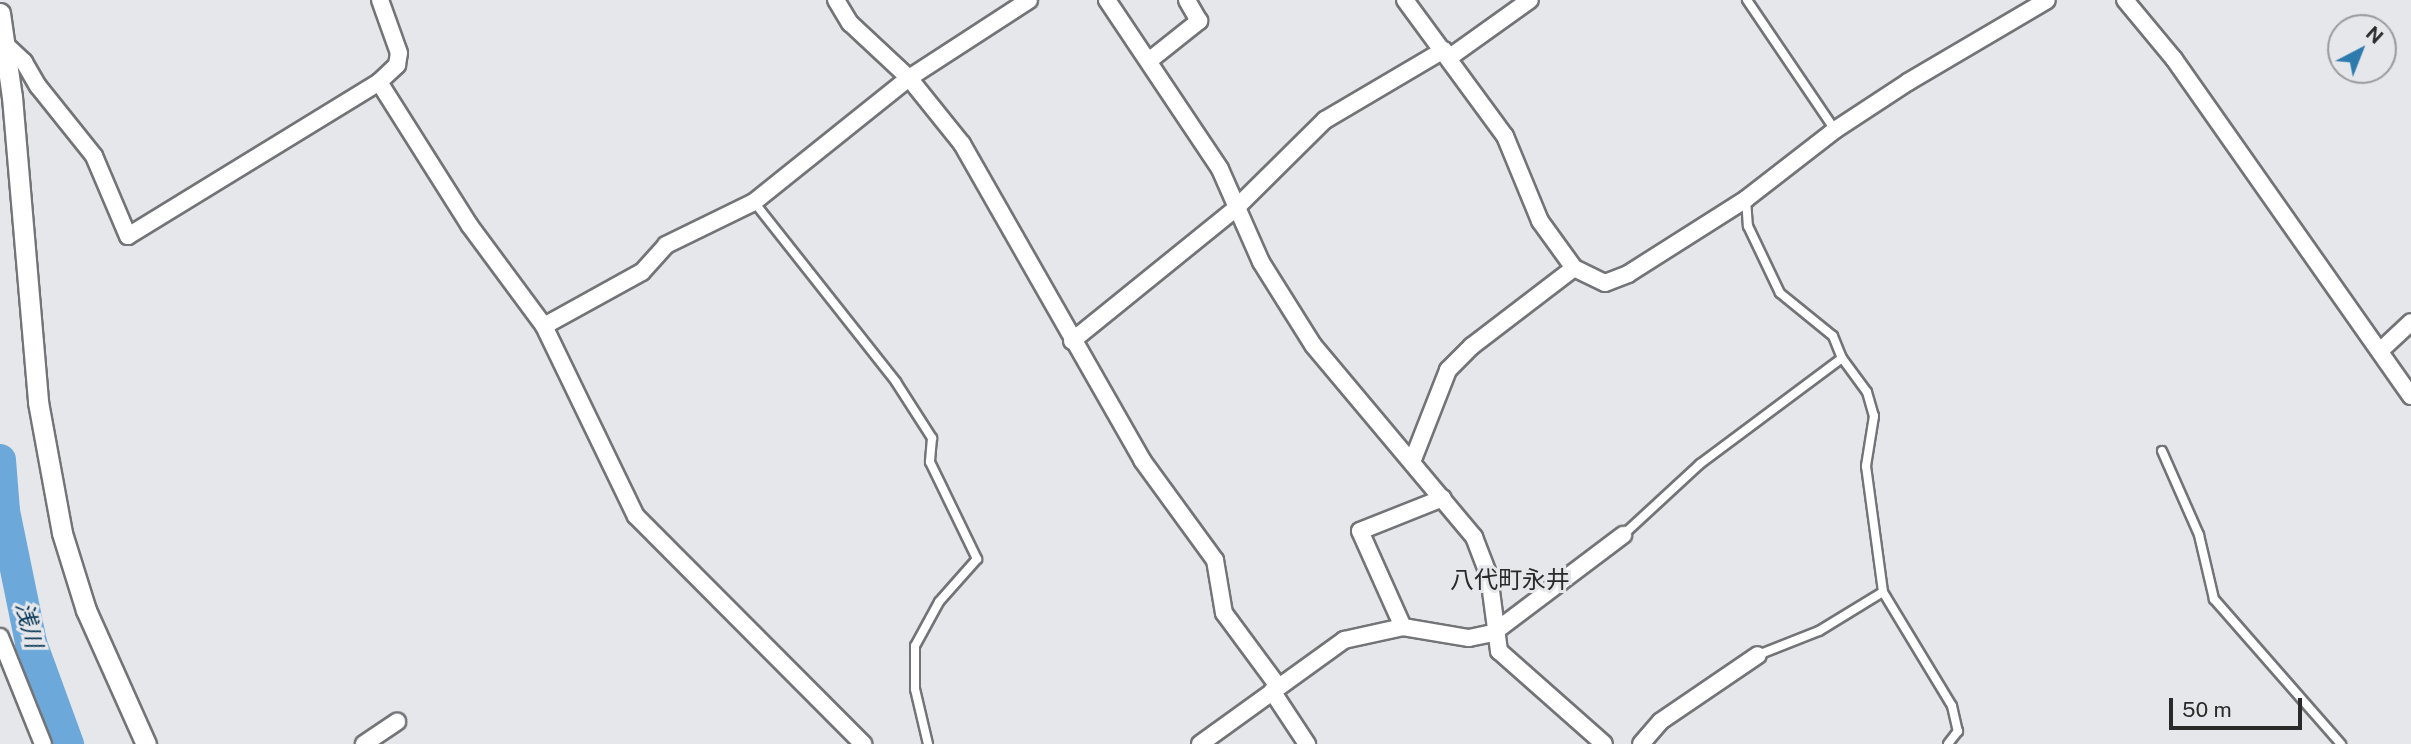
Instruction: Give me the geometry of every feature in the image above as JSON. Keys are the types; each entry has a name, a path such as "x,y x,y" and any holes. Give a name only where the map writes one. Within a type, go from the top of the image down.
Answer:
{"street":[{"path":"5,44 24,62 38,86 94,156 128,236 379,82 397,65 399,52 380,0"},
{"path":"836,0 849,23 909,79 962,144 990,188 1072,341 1142,460 1215,560 1224,613 1275,688 1307,744"},
{"path":"544,326 642,272 666,245 754,202 909,79 1028,0"},
{"path":"1107,0 1150,60 1220,169 1235,209 1261,262 1312,345 1474,537 1489,576 1493,633 1499,651 1604,744"},
{"path":"1150,60 1199,21 1187,0"},
{"path":"1405,0 1504,135 1540,221 1574,268 1605,283 1628,274 1745,199 1835,131 1966,46 2015,22 2047,0"},
{"path":"1072,341 1235,209 1325,120 1447,54 1530,0"},
{"path":"2125,0 2174,60 2411,396"},
{"path":"0,13 38,402 62,533 86,610 146,744"},
{"path":"379,82 470,226 544,326 636,516 863,744"},
{"path":"1412,463 1448,370 1472,346 1574,268"},
{"path":"2380,351 2411,322"},
{"path":"1403,627 1360,531 1443,498"},
{"path":"1200,744 1344,640 1403,627 1469,638 1493,633 1623,535"},
{"path":"0,637 43,744"},
{"path":"1641,744 1690,699 1758,655"},
{"path":"364,744 397,722"}],"lane":[{"path":"1747,0 1835,131"},
{"path":"1745,199 1748,226 1780,293 1833,336 1842,358 1867,392 1874,416 1866,466 1883,592 1952,706 1958,731 1948,744"},
{"path":"754,202 896,382 932,438 930,462 977,559 939,602 915,646 915,689 928,744"},
{"path":"1623,535 1700,464 1842,358"},
{"path":"2162,451 2199,535 2214,598 2341,744"},
{"path":"1758,655 1819,631 1883,592"}],"waterway":[{"name":"浅川","path":"0,460 4,511 31,643 68,744"}],"district":[{"name":"八代町永井","path":"1510,580"}]}
